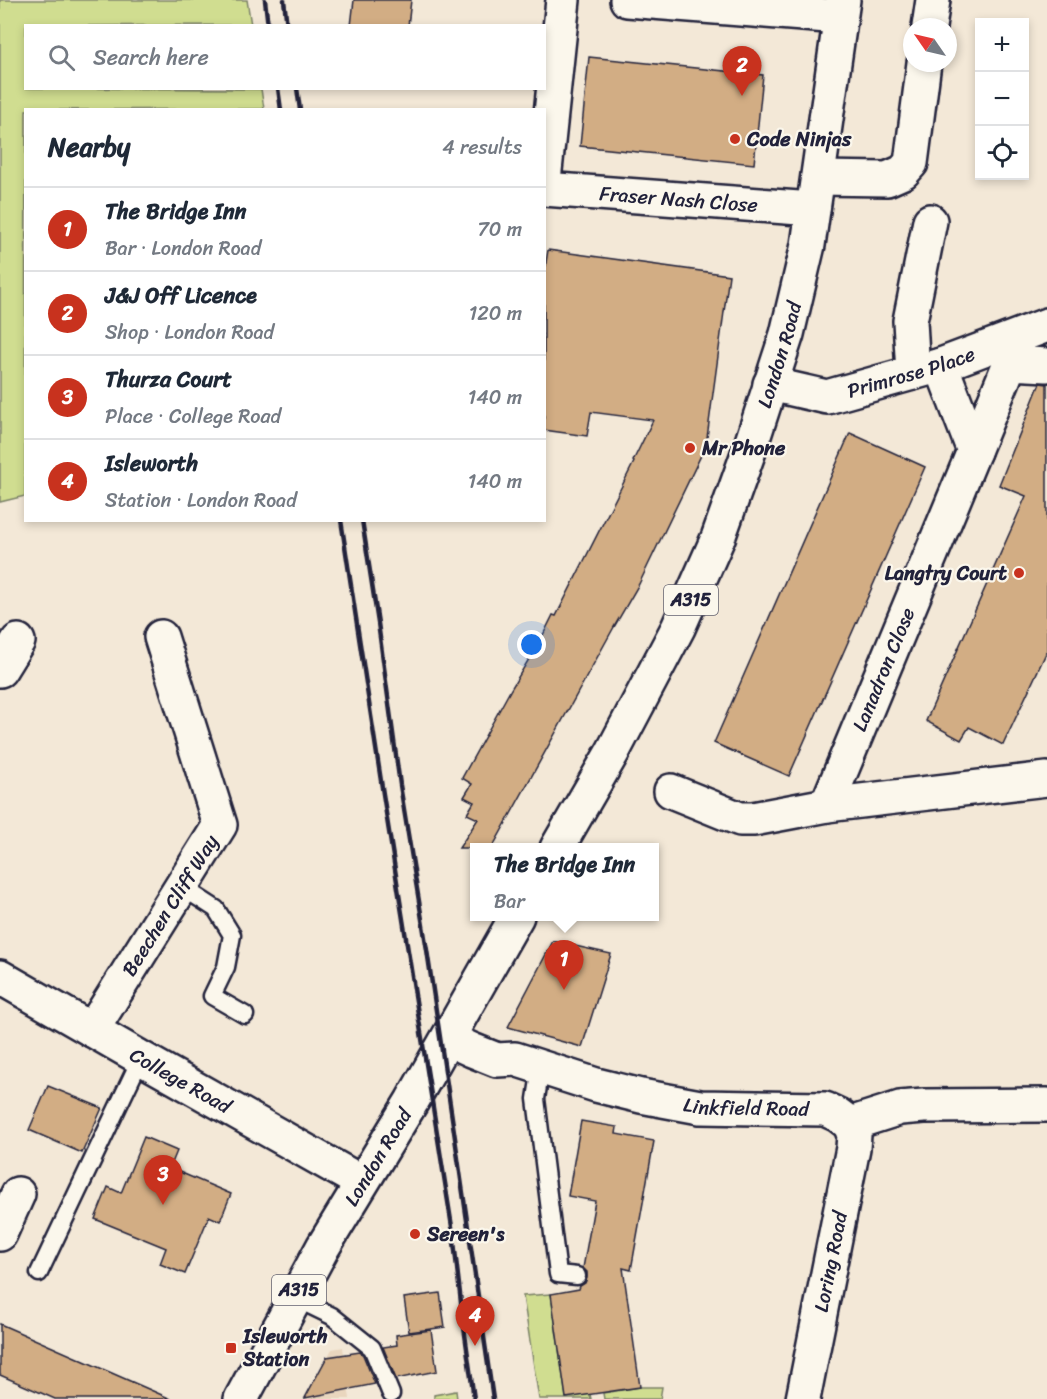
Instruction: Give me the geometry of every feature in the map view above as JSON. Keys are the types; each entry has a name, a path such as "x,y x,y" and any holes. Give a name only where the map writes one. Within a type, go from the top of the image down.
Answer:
{"street":[{"path":"546,161 563,0"},
{"path":"627,0 842,9"},
{"path":"930,18 933,0"},
{"name":"London Road","path":"560,843 612,753 678,628 722,527 749,451 787,334 808,245 842,9"},
{"path":"816,194 887,179 903,172 911,163 923,72"},
{"name":"Fraser Nash Close","path":"546,189 816,194"},
{"path":"930,221 910,321 927,369 974,452"},
{"name":"Primrose Place","path":"771,384 827,397 927,369 1047,325"},
{"name":"Lanadron Close","path":"827,805 1010,363 1047,364"},
{"name":"Beechen Cliff Way","path":"92,1030 220,825 161,637"},
{"path":"0,670 18,641"},
{"path":"672,791 740,819 753,819 827,805 1047,779"},
{"name":"London Road","path":"240,1399 361,1182 412,1101 514,921"},
{"name":"College Road","path":"0,977 361,1182"},
{"name":"Linkfield Road","path":"448,1039 497,1060 515,1059 607,1088 700,1107 825,1109 850,1124"},
{"path":"850,1124 900,1108 1047,1105"},
{"name":"Loring Road","path":"803,1399 853,1148 854,1135 850,1124"},
{"path":"0,1234 18,1194"}],"lane":[{"path":"182,887 216,909 232,935 226,967 212,996 245,1014"},
{"path":"39,1273 141,1058"},
{"path":"533,1064 558,1274 577,1276"},
{"path":"295,1298 332,1316 372,1348 390,1394"}],"shaded area":[{"path":"343,1347 350,1399 304,1399 332,1349"}],"green space":[{"path":"0,0 247,0 251,24 24,24 24,90 261,90 264,108 24,108 24,496 0,502"},
{"path":"551,1294 566,1398 590,1394 591,1399 539,1399 523,1296"},
{"path":"640,1387 662,1387 660,1399 604,1399 603,1393"},
{"path":"456,1391 457,1399 434,1399 434,1395"}],"building":[{"path":"354,0 411,0 408,24 351,24"},
{"path":"589,57 763,75 754,164 580,146"},
{"path":"548,250 729,275 706,445 639,584 495,843 470,843 470,848 459,848 478,819 467,814 474,802 464,797 472,784 462,778 553,615 556,616 653,420 591,412 587,436 546,430 546,262"},
{"name":"Langtry Court","path":"1040,383 1047,384 1047,651 1003,745 969,727 961,740 926,721 1026,496 999,485"},
{"path":"850,433 925,467 789,776 714,743"},
{"path":"553,941 611,954 582,1047 508,1027"},
{"path":"48,1086 102,1108 82,1153 29,1130"},
{"path":"581,1121 617,1127 616,1134 654,1141 631,1270 623,1268 640,1387 566,1398 551,1294 579,1289 587,1278 587,1272 583,1268 595,1201 568,1196"},
{"path":"144,1137 177,1151 170,1168 231,1194 220,1221 209,1216 185,1274 160,1264 166,1248 95,1219 108,1187 121,1193"},
{"path":"440,1293 445,1327 409,1332 404,1298"},
{"path":"0,1324 171,1399 55,1399 0,1375"},
{"path":"431,1330 437,1371 396,1379 383,1347 397,1345 396,1335"},
{"path":"360,1352 375,1384 305,1398 327,1357"}],"railway":[{"path":"265,0 268,24"},
{"path":"284,0 287,24"},
{"path":"278,90 281,108"},
{"path":"297,90 300,108"},
{"path":"341,522 453,1233 474,1399"},
{"path":"362,522 493,1399"}],"place":[{"name":"J&J Off Licence","path":"742,96"},
{"name":"Code Ninjas","path":"735,139"},
{"name":"Mr Phone","path":"690,448"},
{"name":"Langtry Court","path":"1019,573"},
{"name":"The Bridge Inn","path":"564,990"},
{"name":"Thurza Court","path":"163,1205"},
{"name":"Sereen's","path":"415,1234"},
{"name":"Isleworth","path":"475,1346"},
{"name":"Isleworth Station","path":"231,1348"}]}
